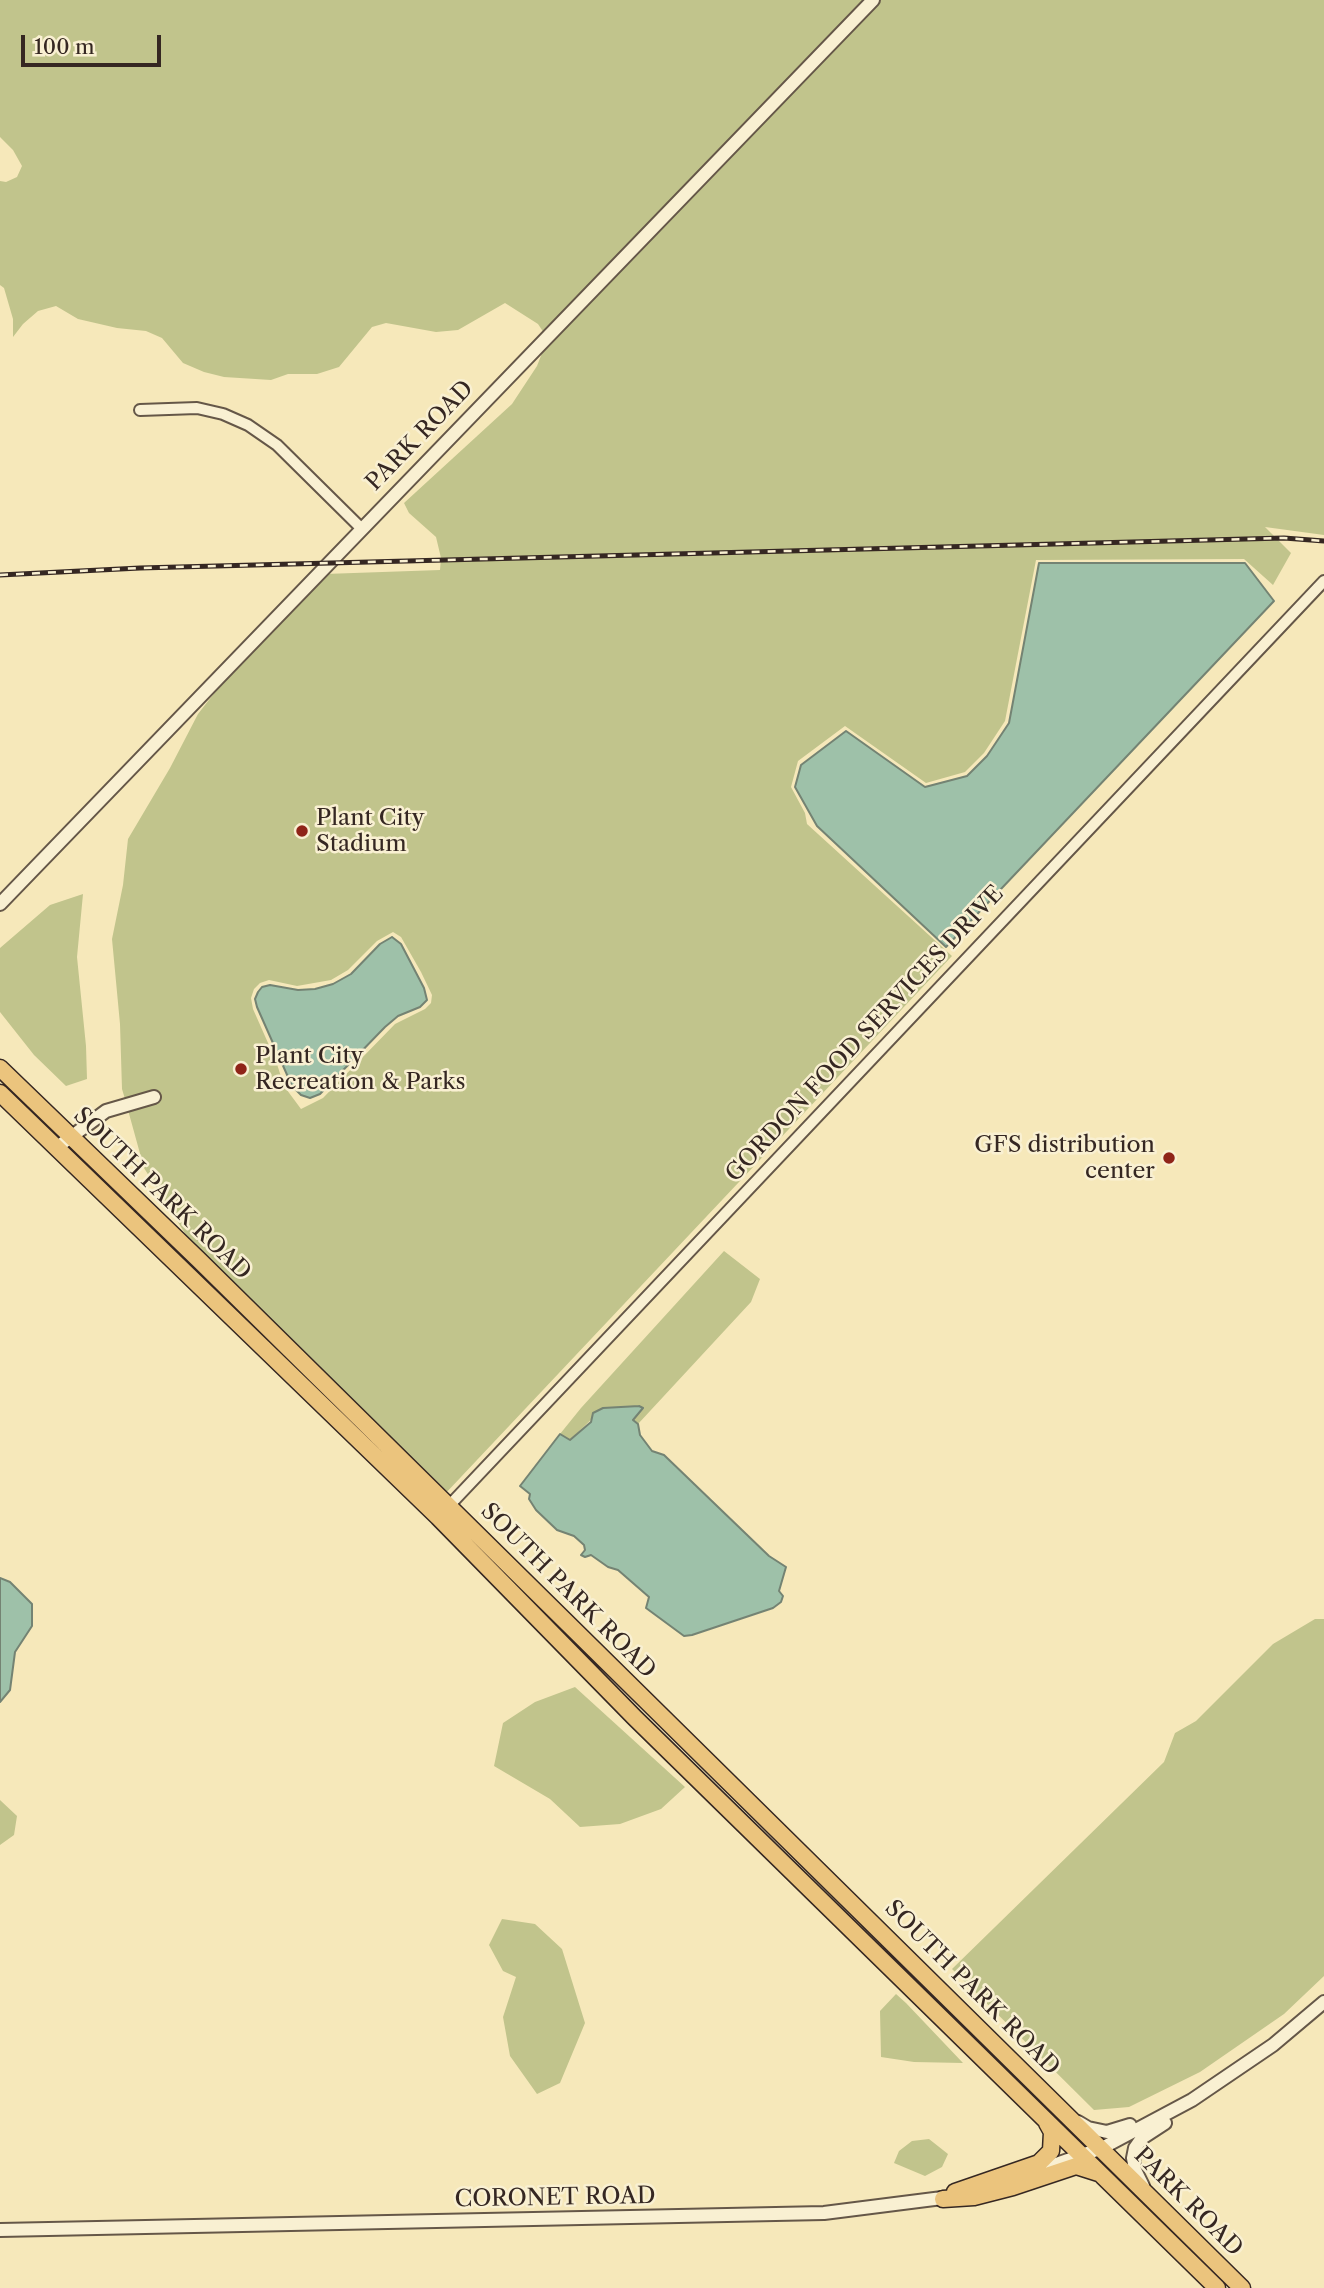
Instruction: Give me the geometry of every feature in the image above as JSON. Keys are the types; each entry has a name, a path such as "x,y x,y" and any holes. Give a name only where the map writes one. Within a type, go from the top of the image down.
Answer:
{"main road":[{"name":"SOUTH PARK ROAD","path":"0,1068 63,1143 173,1261 323,1406 354,1426 443,1512 497,1553 1102,2148"},
{"name":"SOUTH PARK ROAD","path":"0,1093 173,1236 338,1399 635,1718 1082,2155"},
{"path":"173,1261 198,1269 329,1397 338,1399"},
{"path":"974,2049 995,2062 1069,2131 1102,2148"},
{"path":"939,2199 1040,2163 1051,2151 1052,2132 1046,2120"},
{"name":"PARK ROAD","path":"1102,2148 1242,2288"},
{"path":"1082,2155 1102,2161 1117,2172 1215,2262"},
{"name":"PARK ROAD","path":"1082,2155 1217,2288"},
{"path":"939,2199 974,2197 1076,2166 1101,2174"},
{"path":"1190,2261 1208,2271 1226,2288"}],"street":[{"name":"PARK ROAD","path":"0,904 873,0"},
{"path":"140,410 197,408 223,414 248,425 277,445 362,529"},
{"name":"GORDON FOOD SERVICES DRIVE","path":"443,1512 1324,581"},
{"path":"63,1143 106,1111 154,1097"},
{"path":"1146,2192 1135,2170 1133,2158 1135,2148 1142,2138 1273,2045 1324,2002"},
{"path":"1071,2118 1088,2128 1107,2133 1192,2100"},
{"name":"CORONET ROAD","path":"0,2230 824,2213 939,2199 1012,2179 1102,2148 1192,2100"}],"shaded area":[{"path":"0,0 865,0 544,333 538,324 505,303 458,330 436,332 386,323 372,327 339,367 317,374 288,374 271,380 224,377 204,372 183,363 162,338 146,331 78,319 56,306 38,311 13,337 13,319 4,288 0,285 0,181 6,182 17,177 22,166 13,150 0,137"},
{"path":"880,0 1324,0 1324,535 1265,527 1291,553 1273,585 1244,559 1036,560 1005,721 984,753 965,772 926,783 845,726 798,761 791,787 805,813 807,824 952,956 444,1495 196,1251 144,1168 128,1110 160,1101 157,1091 125,1099 122,1089 120,1024 112,939 123,885 128,839 198,714 226,678 325,574 440,570 441,558 436,537 409,513 404,503 512,404 537,366 544,348","holes":["393,932 401,937 432,995 431,1003 425,1009 395,1024 323,1098 301,1109 284,1086 253,1009 251,998 254,989 269,980 297,986 331,980 348,970 377,941"]},
{"path":"1039,563 1245,563 1274,601 946,947 817,826 795,787 801,765 846,731 925,787 967,776 987,756 1009,723"},
{"path":"83,894 77,957 87,1079 66,1086 34,1055 0,1012 0,948 50,905"},
{"path":"392,937 401,944 424,988 427,1000 420,1007 398,1016 385,1027 320,1094 310,1098 301,1095 292,1086 257,1007 255,999 258,992 262,987 270,985 298,990 333,984 351,974 380,944"},
{"path":"724,1251 760,1279 751,1302 638,1424 633,1420 643,1407 603,1408 570,1440 560,1434 581,1408"},
{"path":"603,1408 643,1408 633,1420 638,1424 640,1435 652,1451 664,1455 769,1556 786,1567 779,1591 783,1596 781,1602 773,1608 684,1636 646,1608 649,1597 618,1570 608,1567 591,1555 581,1555 585,1550 584,1545 574,1536 557,1530 536,1510 529,1499 530,1494 520,1486 560,1434 570,1440 591,1422 593,1413"},
{"path":"0,1578 10,1582 32,1604 32,1626 15,1652 10,1690 0,1702"},
{"path":"1315,1619 1324,1619 1324,1976 1284,2014 1200,2072 1129,2107 1094,2110 952,1969 1164,1762 1175,1733 1196,1721 1273,1644"},
{"path":"575,1687 685,1787 661,1809 620,1824 580,1827 550,1799 494,1766 503,1723 535,1702"},
{"path":"0,1800 17,1816 14,1835 0,1845"},
{"path":"502,1919 535,1924 562,1949 585,2023 560,2083 537,2094 510,2056 503,2017 516,1977 503,1971 489,1945"},
{"path":"896,1994 963,2063 914,2062 881,2057 880,2011"},
{"path":"929,2139 948,2154 942,2167 925,2176 894,2163 899,2151 912,2141"}],"railway":[{"path":"0,575 140,568 1284,538 1324,541"}],"place":[{"name":"Plant City Stadium","path":"302,831"},
{"name":"Plant City Recreation & Parks","path":"241,1069"},
{"name":"GFS distribution center","path":"1169,1158"}]}
